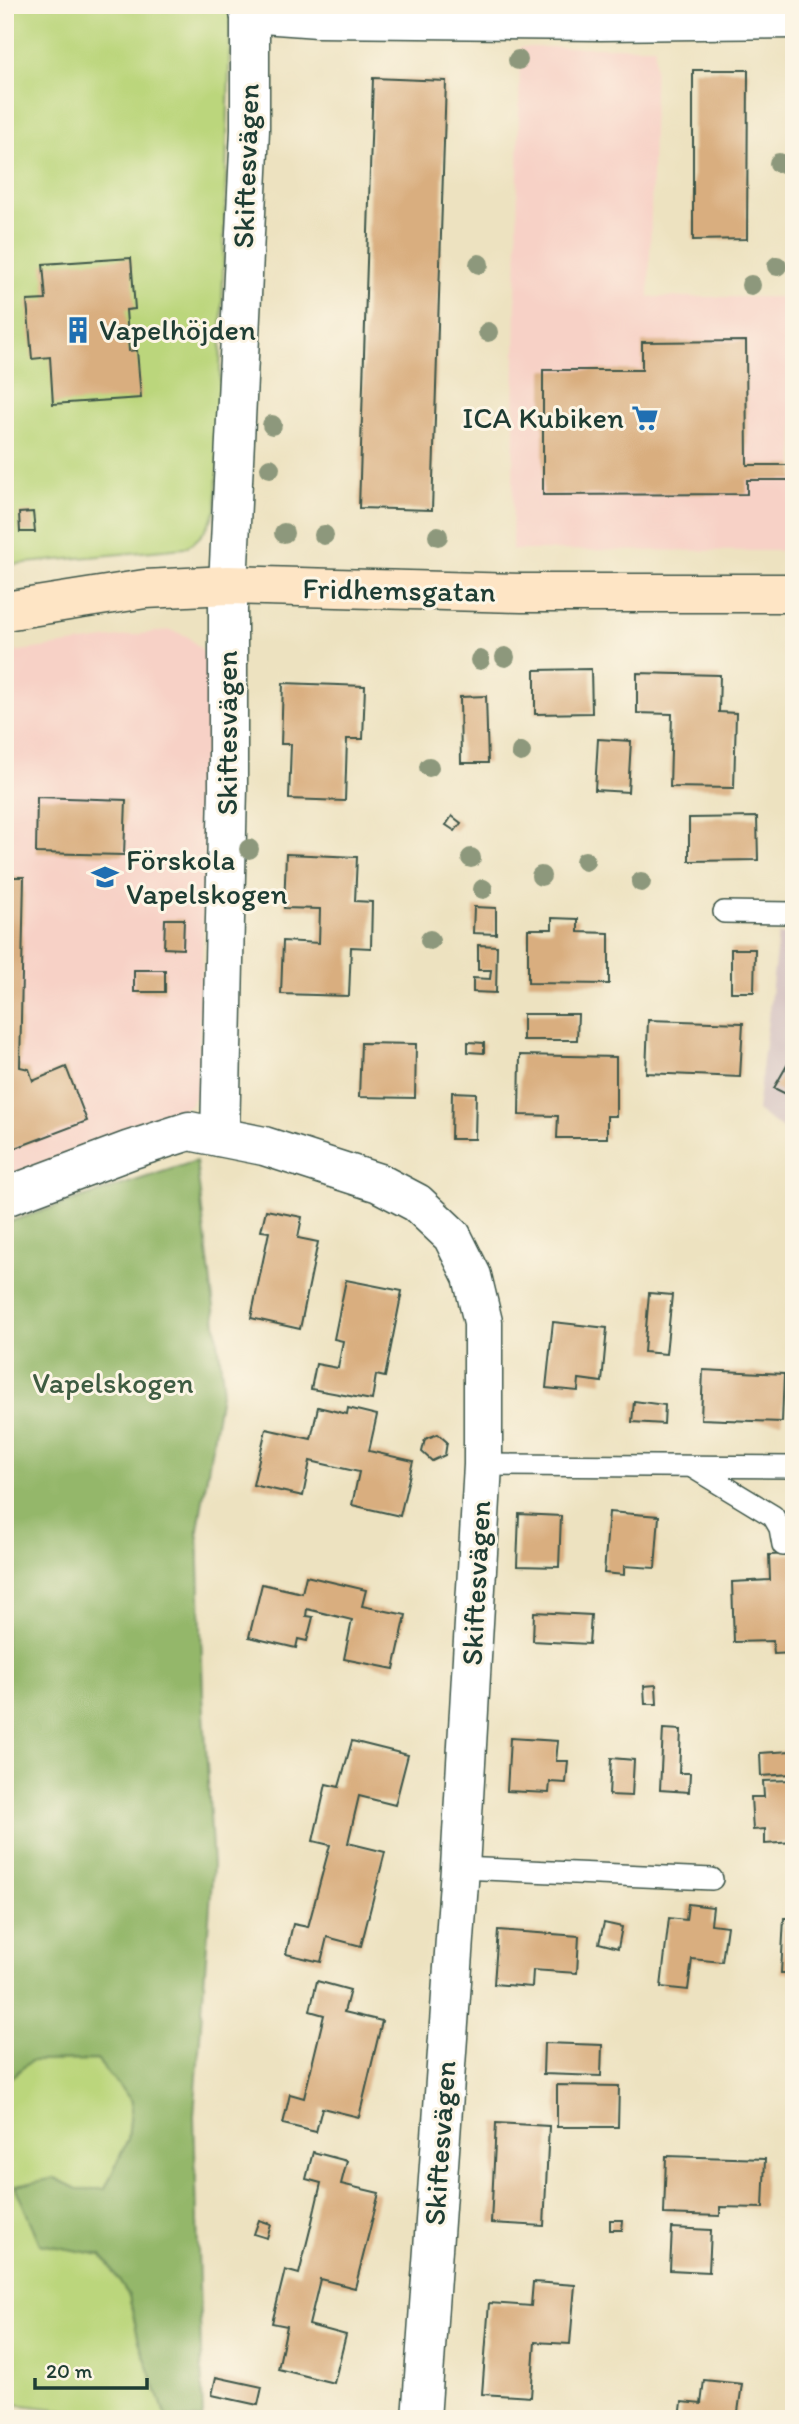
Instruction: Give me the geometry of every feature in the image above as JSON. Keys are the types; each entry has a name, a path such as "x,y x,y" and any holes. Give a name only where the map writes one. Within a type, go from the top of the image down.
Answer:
{"street":[{"path":"250,9 318,18 601,22 794,19"},
{"name":"Skiftesvägen","path":"250,9 250,130 228,585 228,786 220,1137 264,1146 379,1183 417,1203 452,1236 472,1276 483,1322 483,1465 460,1868 421,2419"},
{"name":"Fridhemsgatan","path":"5,611 145,589 228,585 530,593 794,593"},
{"path":"5,1196 190,1131 220,1137"}],"lane":[{"path":"724,912 794,913"},
{"name":"Skiftesvägen","path":"483,1465 694,1468 794,1466"},
{"path":"694,1468 773,1516 780,1528 783,1545"},
{"path":"460,1868 712,1879"}],"shaded area":[{"path":"520,47 655,47 649,297 794,297 794,551 512,550"},
{"name":"Förskola Vapelskogen","path":"170,630 187,636 201,649 211,665 198,1089 190,1105 173,1115 5,1177 5,653"},
{"path":"794,934 794,1137 757,1111 778,935"}],"green space":[{"path":"5,5 231,5 216,510 200,537 184,548 5,565"},
{"name":"Vapelskogen","path":"196,1161 223,1382 198,1529 203,1695 213,1866 194,2116 203,2419 167,2419 139,2341 129,2296 102,2255 40,2244 15,2186 55,2178 77,2189 105,2189 128,2139 132,2101 97,2060 31,2061 5,2082 5,1223"},
{"path":"97,2060 132,2101 128,2139 105,2189 77,2189 55,2178 40,2244 102,2255 129,2296 139,2341 167,2419 142,2419 5,2403 5,2082 31,2061"}],"building":[{"path":"693,70 748,70 747,239 693,240"},
{"path":"373,78 446,81 432,510 359,508"},
{"name":"Vapelhöjden","path":"131,258 135,309 126,310 129,351 137,350 141,398 53,404 50,357 32,359 27,301 46,300 43,264"},
{"name":"ICA Kubiken","path":"746,341 747,465 794,465 794,480 747,480 747,494 543,495 543,370 642,370 642,342"},
{"path":"33,512 35,532 20,532 19,513"},
{"path":"591,669 592,713 535,714 535,670"},
{"path":"637,673 720,675 719,712 736,713 734,788 670,787 672,714 637,713"},
{"path":"283,683 365,686 363,739 347,739 345,801 289,799 291,744 281,744"},
{"path":"486,696 488,763 461,763 460,697"},
{"path":"598,739 631,741 628,792 595,790"},
{"path":"37,797 126,800 124,855 36,853"},
{"path":"792,799 794,864 789,864"},
{"path":"452,816 461,823 455,831 446,825"},
{"path":"757,817 758,860 689,861 689,818"},
{"path":"286,854 357,857 355,901 372,902 371,948 351,947 349,996 281,994 283,941 319,943 320,909 284,908"},
{"path":"5,877 24,877 20,1067 29,1069 33,1081 66,1067 87,1121 5,1152"},
{"path":"474,907 496,908 496,934 473,933"},
{"path":"552,918 578,919 578,932 609,933 609,984 528,983 528,929 552,929"},
{"path":"165,919 184,919 183,949 164,948"},
{"path":"478,945 497,946 496,993 473,992 473,978 490,979 491,970 478,970"},
{"path":"731,949 755,949 754,992 731,992"},
{"path":"134,970 165,970 165,992 134,992"},
{"path":"523,1014 578,1014 577,1040 523,1040"},
{"path":"648,1020 743,1023 740,1077 646,1073"},
{"path":"468,1042 484,1043 484,1053 468,1052"},
{"path":"361,1043 416,1044 415,1098 359,1097"},
{"path":"794,1053 794,1098 774,1088"},
{"path":"520,1055 616,1057 616,1116 607,1116 607,1138 557,1138 558,1116 519,1115"},
{"path":"452,1092 476,1093 475,1139 451,1139"},
{"path":"266,1210 302,1217 298,1238 318,1242 300,1329 251,1318 269,1232 261,1231"},
{"path":"346,1280 402,1291 385,1377 376,1375 372,1400 311,1389 316,1364 338,1368 343,1341 334,1339"},
{"path":"649,1293 672,1295 666,1354 644,1352"},
{"path":"553,1322 607,1328 602,1382 579,1379 578,1391 546,1388"},
{"path":"703,1370 784,1374 782,1422 701,1419"},
{"path":"634,1401 665,1405 664,1424 632,1422"},
{"path":"318,1407 347,1414 348,1408 377,1415 369,1451 413,1461 400,1516 352,1505 359,1472 310,1461 303,1496 253,1485 266,1429 311,1439"},
{"path":"438,1434 447,1442 445,1455 432,1461 422,1452 425,1439"},
{"path":"609,1512 659,1516 655,1568 624,1566 624,1575 604,1573"},
{"path":"519,1514 561,1516 559,1567 517,1566"},
{"path":"794,1554 794,1653 774,1654 773,1641 734,1642 732,1582 770,1580 769,1555"},
{"path":"306,1576 366,1590 362,1606 406,1615 394,1669 344,1659 352,1620 307,1609 306,1616 313,1617 307,1641 298,1639 296,1648 249,1637 262,1584 302,1593"},
{"path":"534,1612 591,1615 589,1644 533,1641"},
{"path":"656,1685 657,1704 645,1704 644,1686"},
{"path":"663,1729 681,1730 679,1773 690,1773 689,1792 660,1790"},
{"path":"510,1738 558,1741 556,1761 568,1761 566,1783 550,1782 549,1793 507,1791"},
{"path":"352,1741 408,1755 395,1805 359,1796 348,1843 385,1852 361,1946 327,1937 321,1962 286,1954 293,1924 308,1927 330,1845 313,1841 326,1784 339,1787"},
{"path":"791,1751 792,1774 761,1776 760,1753"},
{"path":"611,1758 634,1760 632,1796 609,1795"},
{"path":"794,1780 794,1842 765,1844 765,1829 753,1830 751,1797 764,1797 763,1781"},
{"path":"688,1904 713,1907 711,1924 727,1926 722,1962 692,1959 688,1990 661,1987 669,1918 686,1920"},
{"path":"784,1918 794,1918 794,1973 781,1973"},
{"path":"604,1923 622,1927 618,1948 599,1943"},
{"path":"498,1930 579,1936 577,1973 533,1970 532,1987 494,1984"},
{"path":"317,1981 350,1990 344,2012 382,2021 359,2117 322,2108 316,2132 283,2124 290,2094 304,2098 324,2015 310,2011"},
{"path":"544,2043 602,2045 601,2076 543,2074"},
{"path":"557,2085 619,2086 618,2127 557,2127"},
{"path":"496,2123 549,2126 544,2226 491,2223"},
{"path":"313,2152 347,2161 341,2184 379,2193 355,2288 320,2279 309,2325 346,2335 334,2383 278,2369 287,2326 272,2323 285,2270 299,2274 311,2226 321,2183 306,2179"},
{"path":"666,2156 765,2159 763,2208 720,2207 720,2216 664,2214"},
{"path":"259,2220 271,2224 267,2238 254,2234"},
{"path":"610,2220 623,2220 622,2230 610,2230"},
{"path":"672,2228 711,2230 709,2272 670,2270"},
{"path":"533,2282 575,2285 570,2344 535,2342 531,2397 482,2394 489,2303 531,2306"},
{"path":"216,2377 262,2387 258,2405 212,2395"},
{"path":"704,2380 742,2384 737,2419 680,2419 682,2402 701,2404"}],"place":[{"name":"Vapelhöjden","path":"78,330"},
{"name":"ICA Kubiken","path":"645,418"},
{"name":"Förskola Vapelskogen","path":"105,877"}]}
